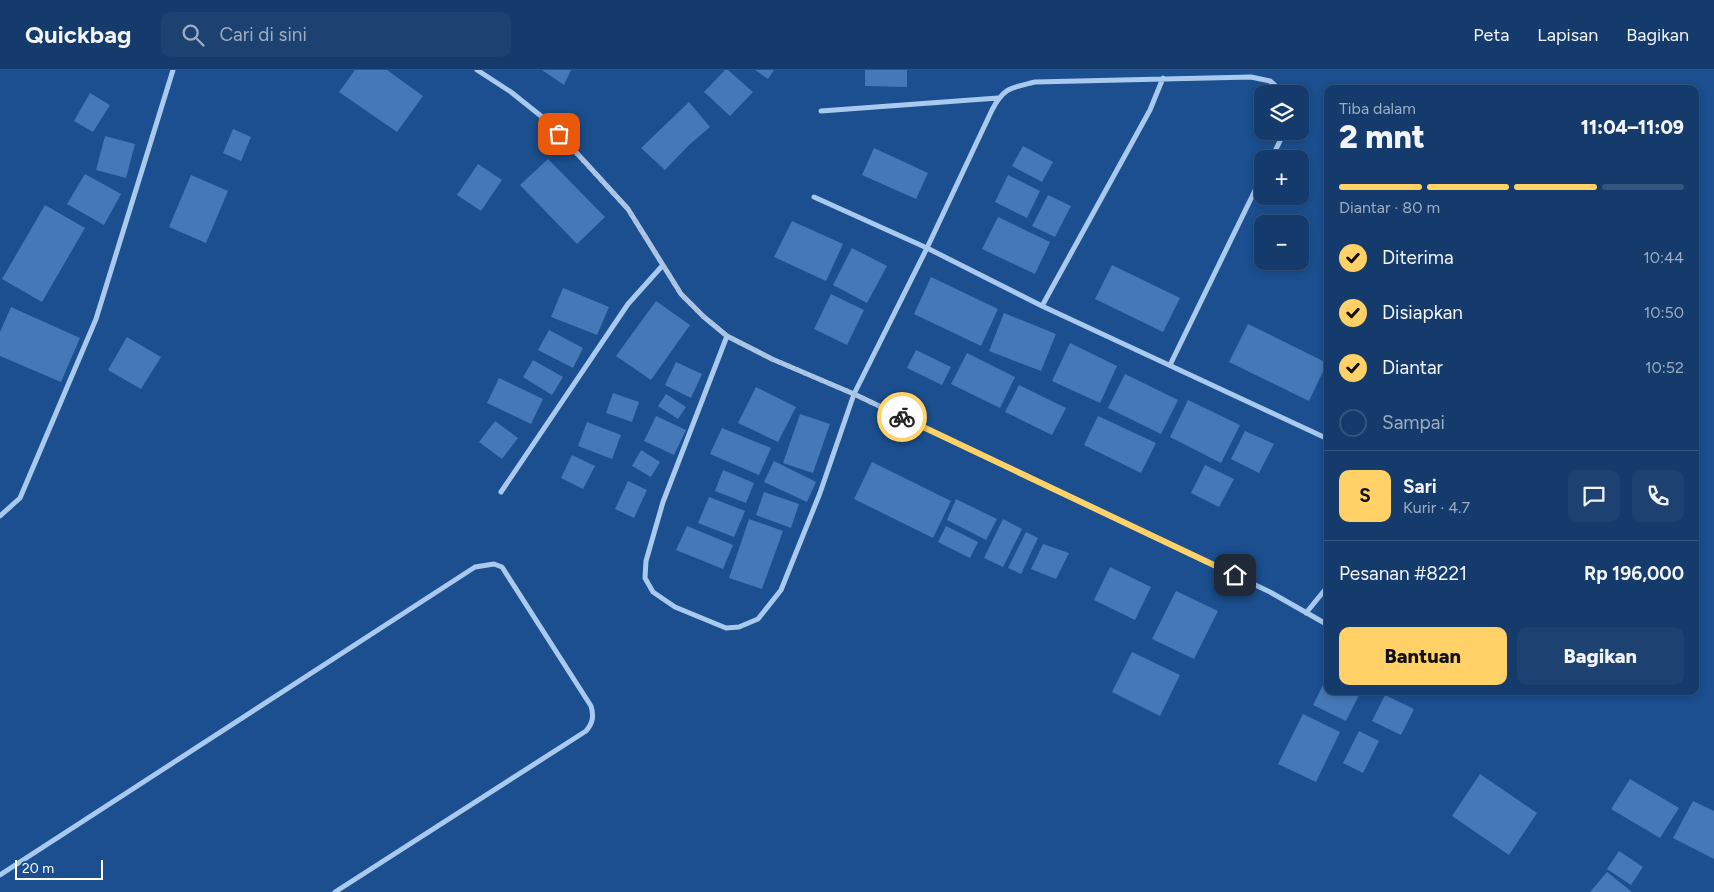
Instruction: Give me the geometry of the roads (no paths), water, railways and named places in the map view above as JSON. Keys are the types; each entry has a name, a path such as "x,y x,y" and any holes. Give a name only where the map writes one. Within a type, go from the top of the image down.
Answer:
{"street":[{"path":"0,516 20,498 96,319 173,70"},
{"path":"479,71 546,120 579,155 628,209 681,294 727,336 772,359 854,394 1270,592 1324,623"},
{"path":"727,336 663,502 646,561 645,578 654,592 675,607 726,628 739,627 758,619 781,590 820,493 854,394 927,248 998,98 1003,93 1013,87 1035,82 1163,78 1251,77 1270,81 1275,85"},
{"path":"1042,306 1150,110 1163,78"},
{"path":"821,111 998,98"},
{"path":"1170,365 1254,192"},
{"path":"814,197 927,248 1042,306 1324,437"},
{"path":"501,492 628,304 663,265"},
{"path":"0,876 475,567 494,564 502,567 591,706 593,719 591,725 586,731 335,892"},
{"path":"1306,613 1324,591"}]}
